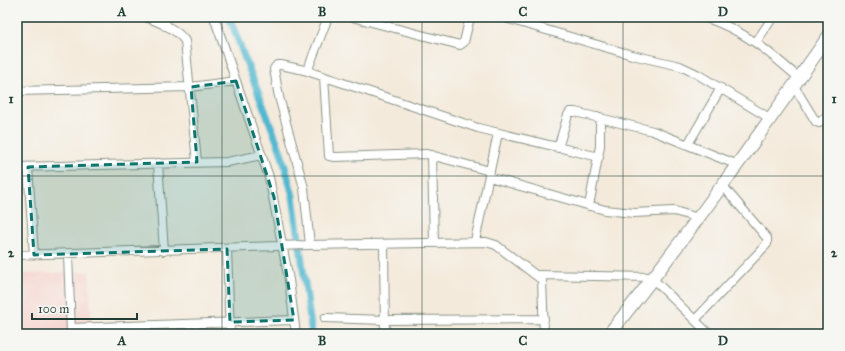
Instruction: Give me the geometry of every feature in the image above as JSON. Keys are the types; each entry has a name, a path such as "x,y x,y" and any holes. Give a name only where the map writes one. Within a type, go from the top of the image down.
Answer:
{"street":[{"path":"146,17 181,35 185,41 191,87 197,162"},
{"path":"165,26 166,17"},
{"path":"214,17 262,155 274,197 285,247 296,334"},
{"path":"304,70 308,69 310,65 328,17"},
{"path":"352,17 460,45 464,42 470,17"},
{"path":"502,17 519,19 632,55 680,66 721,88 771,118"},
{"path":"704,17 740,31 756,42 796,82 816,122 819,123 828,115"},
{"path":"756,42 773,17"},
{"path":"609,334 654,278 723,186 828,37"},
{"path":"308,245 307,206 304,188 274,73 278,65 304,70 498,133 599,157"},
{"path":"324,77 329,156 408,154 432,156 589,206 625,213 674,211 699,218"},
{"path":"17,91 191,87 236,81"},
{"path":"688,144 721,88"},
{"path":"558,148 570,112 575,112 653,131 738,165"},
{"path":"589,206 599,157 600,117"},
{"path":"475,241 498,133"},
{"path":"17,167 227,162 262,155"},
{"path":"432,156 434,242"},
{"path":"158,163 164,251"},
{"path":"28,167 34,255"},
{"path":"695,320 768,241 723,186"},
{"path":"17,255 475,241 496,245 539,275 543,284 544,334"},
{"path":"384,244 385,334"},
{"path":"227,248 230,334"},
{"path":"68,254 71,331 294,320"},
{"path":"539,275 654,278 708,334"},
{"path":"325,318 385,320 544,319"}],"highlighted area":[{"path":"236,81 274,197 294,320 230,322 227,249 34,255 28,167 197,162 191,87"}],"shaded area":[{"path":"89,272 92,334 17,334 17,274"}],"waterway":[{"path":"229,17 281,152 293,196 312,334"}]}
